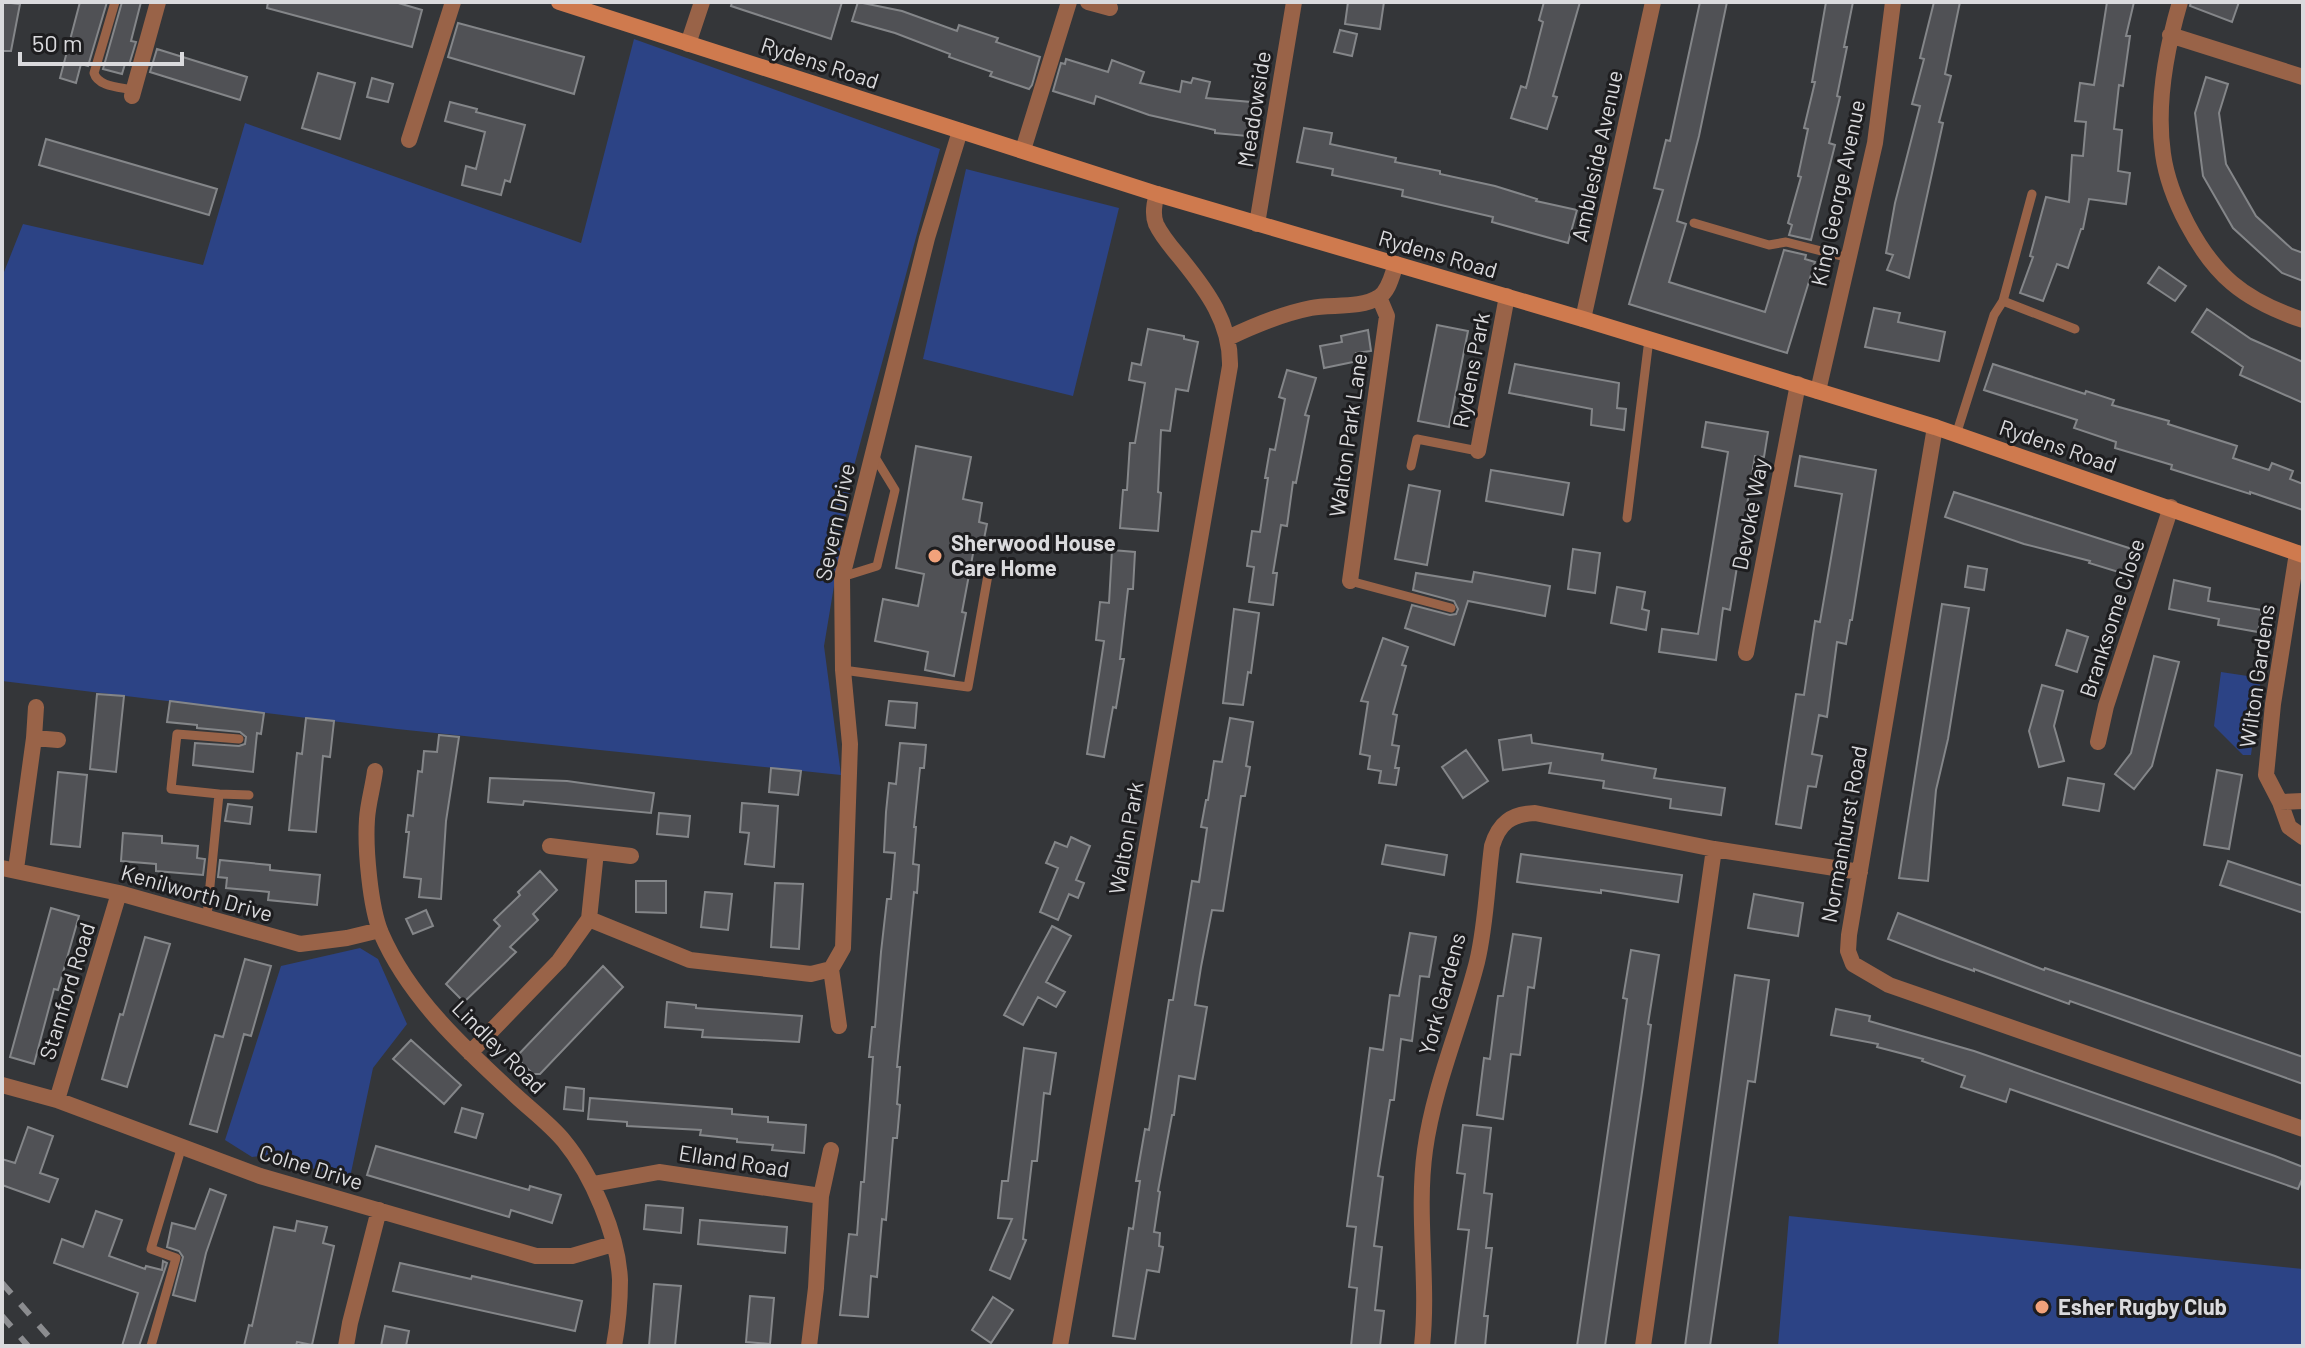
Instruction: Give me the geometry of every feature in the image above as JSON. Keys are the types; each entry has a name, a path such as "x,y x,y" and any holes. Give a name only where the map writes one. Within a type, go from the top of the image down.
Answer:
{"street":[{"path":"133,93 158,2"},
{"path":"409,140 453,2"},
{"name":"Rydens Road","path":"559,2 592,7 688,44 1157,194 1507,296 1935,427 2300,554"},
{"path":"688,44 702,2"},
{"path":"1023,150 1069,2"},
{"path":"1088,2 1110,8"},
{"name":"Meadowside","path":"1257,224 1294,2"},
{"name":"Ambleside Avenue","path":"1583,319 1653,2"},
{"name":"King George Avenue","path":"1818,391 1875,143 1893,2"},
{"path":"2180,2 2170,35 2160,115 2163,156 2177,206 2202,248 2231,283 2259,301 2303,320"},
{"path":"2170,35 2303,77"},
{"name":"Severn Drive","path":"839,1026 831,969 843,948 850,744 843,670 842,577 927,238 960,131"},
{"name":"Walton Park","path":"1060,1346 1230,366 1228,338 1221,317 1203,286 1156,223 1153,209 1157,194"},
{"path":"1228,338 1276,317 1311,308 1362,303 1379,297 1386,289 1396,264"},
{"name":"Rydens Park","path":"1478,451 1507,296"},
{"name":"Walton Park Lane","path":"1350,581 1387,316 1379,297"},
{"name":"Devoke Way","path":"1746,653 1798,384"},
{"name":"Normanhurst Road","path":"1935,427 1860,872 1848,951 1853,964 1889,985 2303,1129"},
{"name":"Branksome Close","path":"2098,742 2106,706 2171,507"},
{"name":"Wilton Gardens","path":"2300,554 2273,704 2266,775 2289,827 2303,837"},
{"path":"9,869 34,738 36,707"},
{"path":"34,738 58,740"},
{"name":"Lindley Road","path":"375,771 367,820 370,879 380,930 400,969 426,1005 470,1053 563,1140 593,1184 613,1244 620,1277 619,1317 614,1346"},
{"path":"2280,802 2303,801"},
{"name":"York Gardens","path":"1422,1346 1426,1309 1422,1198 1425,1152 1437,1089 1478,958 1492,846 1497,831 1507,820 1520,814 1535,813 1714,849 1860,872"},
{"path":"550,846 631,856"},
{"path":"1643,1346 1714,849"},
{"path":"470,1053 559,961 589,919 596,852"},
{"name":"Kenilworth Drive","path":"9,869 119,893 300,944 380,930"},
{"name":"Stamford Road","path":"57,1100 119,893"},
{"path":"589,919 690,960 811,974 831,969"},
{"name":"Colne Drive","path":"2,1085 57,1100 260,1176 536,1256 572,1256 613,1244"},
{"path":"809,1346 821,1196 831,1150"},
{"name":"Elland Road","path":"593,1184 659,1172 821,1196"},
{"path":"346,1346 379,1210"}],"lane":[{"path":"115,2 94,73 101,83 133,93"},
{"path":"1956,435 1994,315 2003,301 2032,194"},
{"path":"1694,223 1769,245 1786,242 1849,258"},
{"path":"2003,301 2075,329"},
{"path":"1627,518 1649,339"},
{"path":"1411,466 1417,439 1478,451"},
{"path":"842,577 877,566 895,490 872,452"},
{"path":"843,670 968,687 988,575"},
{"path":"1350,581 1451,608"},
{"path":"239,739 177,734 171,789 249,795"},
{"path":"207,916 219,794"},
{"path":"151,1346 176,1258 151,1249 182,1146"}],"shaded area":[{"path":"634,39 940,149 854,466 824,646 841,775 397,729 2,681 2,277 23,224 203,265 245,123 581,243"},
{"path":"966,169 1119,208 1073,396 923,359"},
{"path":"2221,672 2261,678 2251,755 2243,755 2214,726"},
{"path":"360,948 378,959 407,1024 373,1068 348,1187 334,1175 269,1155 252,1157 225,1140 281,966"},
{"name":"Esher Rugby Club","path":"1789,1216 2303,1269 2303,1346 1778,1346"}],"building":[{"path":"2,2 20,4 11,51 2,51"},
{"path":"80,2 107,2 88,66 81,64 76,83 60,78"},
{"path":"122,2 141,2 131,41 136,42 129,65 125,64 122,74 103,69"},
{"path":"268,2 395,2 422,10 412,47 267,8"},
{"path":"732,2 842,2 831,39 731,6"},
{"path":"858,2 902,11 957,31 959,25 1040,57 1032,85 1029,89 990,76 992,72 949,57 950,54 852,21"},
{"path":"1348,2 1384,2 1380,29 1345,24"},
{"path":"1544,2 1580,2 1553,96 1557,97 1547,129 1511,118 1521,86 1526,88 1543,22 1539,20"},
{"path":"1700,2 1727,2 1699,136 1677,221 1686,224 1669,282 1765,312 1784,250 1806,255 1805,259 1815,262 1787,353 1629,304 1663,190 1654,188 1666,140 1670,141"},
{"path":"1826,2 1853,2 1837,96 1840,97 1829,143 1835,145 1811,240 1789,235 1792,225 1788,223 1801,177 1798,176 1808,129 1804,128 1815,82 1812,82"},
{"path":"1934,2 1960,2 1945,74 1951,76 1939,122 1943,123 1909,278 1887,270 1893,255 1886,253 1895,203 1920,106 1912,104"},
{"path":"2107,2 2134,2 2126,36 2130,36 2123,86 2119,85 2114,129 2122,130 2118,171 2130,173 2126,204 2089,199 2083,229 2068,268 2057,264 2043,301 2020,293 2033,257 2030,256 2046,197 2069,202 2072,155 2083,156 2086,122 2075,121 2080,83 2094,85"},
{"path":"2191,2 2239,2 2232,22 2190,6"},
{"path":"458,23 584,57 574,94 448,57"},
{"path":"1340,30 1357,34 1352,56 1334,52"},
{"path":"157,49 247,77 240,100 150,72"},
{"path":"1066,59 1108,72 1112,60 1144,72 1140,83 1180,92 1182,81 1191,83 1193,78 1210,82 1206,98 1251,102 1247,136 1215,133 1215,130 1149,115 1096,96 1094,104 1053,91 1061,63 1065,64"},
{"path":"318,73 355,83 340,139 302,128"},
{"path":"2206,77 2228,84 2219,113 2226,164 2256,216 2292,249 2303,253 2303,281 2282,273 2233,228 2203,176 2195,113"},
{"path":"372,78 393,84 388,102 367,97"},
{"path":"450,102 525,125 510,182 505,180 501,195 462,185 466,166 476,169 485,132 445,121"},
{"path":"1304,128 1332,133 1330,144 1396,158 1395,162 1440,171 1440,174 1577,210 1568,243 1492,222 1493,217 1402,196 1403,190 1332,175 1333,169 1297,162"},
{"path":"46,139 217,189 209,215 39,165"},
{"path":"2159,267 2186,286 2175,301 2148,283"},
{"path":"1874,308 1900,313 1898,322 1945,332 1939,361 1865,347"},
{"path":"2207,309 2251,339 2303,362 2303,403 2240,375 2243,367 2192,332"},
{"path":"1437,325 1468,331 1449,427 1418,421"},
{"path":"1148,329 1198,342 1188,391 1176,389 1170,431 1161,430 1158,531 1120,528 1123,490 1127,490 1130,443 1135,443 1145,383 1129,380 1132,363 1141,365"},
{"path":"1368,330 1371,351 1356,353 1358,361 1324,368 1320,346 1342,342 1341,336"},
{"path":"1515,364 1619,383 1617,408 1626,409 1624,430 1591,425 1592,409 1509,393"},
{"path":"1993,364 2085,394 2086,391 2114,400 2112,405 2169,421 2168,424 2237,446 2233,458 2269,470 2272,463 2293,471 2290,479 2303,484 2303,510 2171,469 2172,465 2115,448 2116,442 2074,428 2077,420 1984,390"},
{"path":"1287,370 1316,378 1305,415 1309,416 1296,483 1293,482 1287,526 1281,525 1273,573 1277,573 1273,605 1249,602 1254,567 1247,566 1252,531 1260,532 1268,478 1265,478 1270,449 1275,450 1285,399 1279,397"},
{"path":"1706,422 1768,432 1764,457 1755,456 1730,610 1723,608 1716,660 1659,652 1662,629 1698,634 1728,452 1702,447"},
{"name":"Sherwood House Care Home","path":"916,446 971,457 963,499 982,503 979,522 987,524 983,544 975,543 954,676 925,670 928,652 875,641 883,599 918,606 924,574 896,568"},
{"path":"1800,456 1876,470 1852,620 1846,644 1837,642 1827,717 1819,715 1812,754 1822,756 1816,787 1808,786 1801,828 1776,824 1796,694 1804,695 1815,621 1820,622 1842,494 1795,486"},
{"path":"1491,470 1569,483 1563,515 1486,501"},
{"path":"1409,485 1440,491 1427,565 1395,559"},
{"path":"1954,492 2132,549 2125,574 1945,517"},
{"path":"1573,549 1600,553 1595,593 1568,589"},
{"path":"1112,550 1135,552 1133,589 1128,589 1120,659 1124,659 1104,757 1087,754 1104,641 1096,640 1100,602 1109,603"},
{"path":"1968,566 1987,569 1984,590 1965,587"},
{"path":"1474,572 1550,586 1545,616 1468,601 1454,645 1405,628 1412,605 1450,615 1456,614 1458,609 1454,601 1413,590 1416,573 1472,582"},
{"path":"2174,580 2210,588 2208,601 2262,610 2258,632 2218,625 2219,619 2169,609"},
{"path":"1617,587 1645,592 1642,609 1649,611 1646,630 1611,623"},
{"path":"1942,604 1969,608 1948,739 1936,790 1928,881 1899,878"},
{"path":"1234,609 1259,613 1243,705 1223,703"},
{"path":"2067,630 2088,637 2077,672 2056,665"},
{"path":"1383,638 1408,647 1393,714 1397,715 1392,745 1399,746 1396,785 1379,783 1381,771 1368,769 1370,756 1360,754 1368,702 1361,701"},
{"path":"2154,656 2179,662 2152,766 2134,789 2115,774 2131,753"},
{"path":"2042,685 2063,691 2054,726 2064,761 2039,767 2029,731"},
{"path":"97,694 124,696 116,772 90,769"},
{"path":"170,701 264,713 261,734 257,733 253,772 193,765 195,743 239,746 245,744 246,737 240,732 167,722"},
{"path":"889,701 917,703 915,728 886,725"},
{"path":"306,718 334,721 330,757 323,756 316,832 289,830 297,753 302,754"},
{"path":"1230,718 1253,722 1246,766 1250,767 1245,796 1241,796 1223,911 1212,910 1201,967 1195,1005 1207,1007 1195,1079 1179,1076 1158,1191 1154,1232 1160,1233 1159,1246 1163,1247 1159,1272 1147,1270 1135,1339 1113,1336 1129,1228 1133,1229 1140,1181 1136,1181 1145,1129 1149,1130 1169,1000 1173,1000 1192,881 1199,882 1207,828 1201,827 1206,800 1214,761 1222,762"},
{"path":"439,735 459,737 446,821 441,899 419,897 421,879 404,877 408,815 413,816 418,771 422,772 424,751 437,752"},
{"path":"1531,735 1532,743 1603,754 1602,760 1656,769 1654,778 1725,788 1721,815 1670,808 1671,799 1603,788 1604,781 1549,773 1551,763 1503,770 1499,740"},
{"path":"900,743 926,745 924,768 920,768 914,827 913,864 919,865 897,1067 900,1067 897,1104 900,1105 897,1138 893,1138 886,1220 882,1219 877,1277 871,1276 868,1317 840,1315 849,1234 857,1235 861,1182 864,1182 873,1057 869,1057 895,853 884,852 886,812 889,783 896,784"},
{"path":"1466,750 1488,781 1463,798 1442,767"},
{"path":"771,768 801,771 798,795 769,792"},
{"path":"2217,770 2242,775 2229,849 2204,845"},
{"path":"58,772 87,775 80,847 51,844"},
{"path":"490,778 567,781 654,793 651,813 524,801 523,805 488,802"},
{"path":"2068,778 2104,784 2099,811 2063,805"},
{"path":"742,803 778,806 774,867 745,864 749,833 740,832"},
{"path":"228,804 252,807 250,824 225,821"},
{"path":"659,813 690,816 688,837 657,834"},
{"path":"123,833 162,836 162,843 198,846 197,858 205,859 203,875 156,871 156,864 121,861"},
{"path":"1071,837 1090,846 1076,880 1084,883 1078,898 1069,894 1058,920 1040,912 1058,868 1046,863 1055,842 1067,847"},
{"path":"1386,845 1447,855 1444,875 1382,864"},
{"path":"1521,854 1682,875 1678,902 1601,890 1601,893 1517,882"},
{"path":"220,860 270,865 270,870 320,875 317,905 268,900 269,892 226,888 227,878 218,877"},
{"path":"2228,861 2303,886 2303,913 2220,885"},
{"path":"540,871 557,890 533,914 538,920 510,947 516,952 464,1002 446,984 500,926 494,920"},
{"path":"636,881 666,881 666,913 636,912"},
{"path":"775,883 803,884 799,949 771,947"},
{"path":"705,892 732,894 728,930 701,927"},
{"path":"1754,894 1803,903 1798,936 1748,928"},
{"path":"51,908 79,916 58,990 54,989 34,1064 10,1057"},
{"path":"426,910 433,926 413,934 406,919"},
{"path":"1898,913 2044,970 2303,1057 2303,1084 1888,939"},
{"path":"1052,926 1071,936 1046,982 1065,992 1056,1007 1038,997 1023,1025 1004,1015"},
{"path":"1410,933 1436,937 1429,977 1420,976 1412,1041 1401,1039 1394,1100 1390,1100 1378,1176 1383,1177 1374,1246 1382,1247 1375,1310 1384,1311 1380,1346 1351,1346 1357,1288 1349,1287 1356,1227 1347,1226 1370,1048 1383,1050 1390,995 1399,996"},
{"path":"1513,934 1541,938 1534,988 1528,987 1520,1055 1511,1054 1503,1119 1477,1115 1484,1058 1490,1059 1498,996 1503,996"},
{"path":"145,937 170,944 127,1087 102,1079"},
{"path":"1631,950 1659,955 1648,1024 1651,1025 1643,1085 1605,1346 1577,1346 1627,999 1623,998"},
{"path":"245,959 271,966 251,1036 244,1034 217,1132 190,1124 215,1035 223,1037"},
{"path":"603,966 623,987 540,1074 533,1074 516,1057"},
{"path":"1735,975 1769,980 1755,1082 1748,1081 1710,1346 1685,1346"},
{"path":"667,1002 696,1005 696,1008 802,1016 799,1042 702,1037 703,1030 665,1027"},
{"path":"1836,1009 1870,1016 1869,1021 1974,1051 2275,1156 2303,1167 2303,1177 2298,1189 2010,1089 2006,1102 1961,1087 1965,1076 1923,1059 1877,1047 1878,1044 1831,1035"},
{"path":"411,1040 461,1085 444,1104 393,1059"},
{"path":"1024,1048 1056,1053 1050,1094 1044,1093 1037,1161 1032,1161 1023,1239 1026,1240 1010,1279 990,1270 1012,1219 998,1218 1002,1181 1008,1181"},
{"path":"566,1087 584,1089 583,1111 564,1109"},
{"path":"590,1098 732,1109 732,1114 768,1117 768,1122 806,1125 804,1153 772,1150 773,1145 700,1135 701,1130 627,1126 627,1122 588,1119"},
{"path":"462,1108 483,1114 476,1138 455,1132"},
{"path":"1463,1125 1491,1128 1484,1193 1492,1194 1486,1248 1492,1248 1484,1316 1488,1316 1485,1346 1455,1346 1469,1230 1458,1229 1465,1174 1457,1173"},
{"path":"28,1127 53,1136 40,1173 58,1179 49,1202 2,1185 2,1159 15,1163"},
{"path":"376,1146 529,1190 530,1186 561,1195 552,1223 511,1210 509,1217 367,1175"},
{"path":"210,1189 226,1195 206,1253 195,1301 173,1295 183,1257 179,1251 167,1247 172,1223 195,1229"},
{"path":"646,1205 683,1208 681,1233 644,1229"},
{"path":"96,1211 122,1220 109,1256 145,1269 146,1266 162,1270 163,1261 167,1263 139,1346 122,1346 138,1293 54,1263 62,1239 83,1247"},
{"path":"700,1220 787,1227 785,1253 698,1244"},
{"path":"297,1221 327,1227 323,1243 334,1246 312,1345 297,1342 296,1346 244,1346 249,1325 252,1326 274,1227 295,1231"},
{"path":"400,1263 582,1301 575,1331 393,1291"},
{"path":"654,1284 681,1286 675,1346 649,1346"},
{"path":"750,1296 774,1298 770,1344 746,1342"},
{"path":"993,1297 1013,1310 991,1343 972,1330"},
{"path":"385,1326 409,1331 406,1346 381,1346"}],"railway":[{"path":"2,1283 57,1346"},
{"path":"2,1316 28,1346"}],"place":[{"name":"Sherwood House Care Home","path":"935,556"},
{"name":"Esher Rugby Club","path":"2042,1307"}]}
